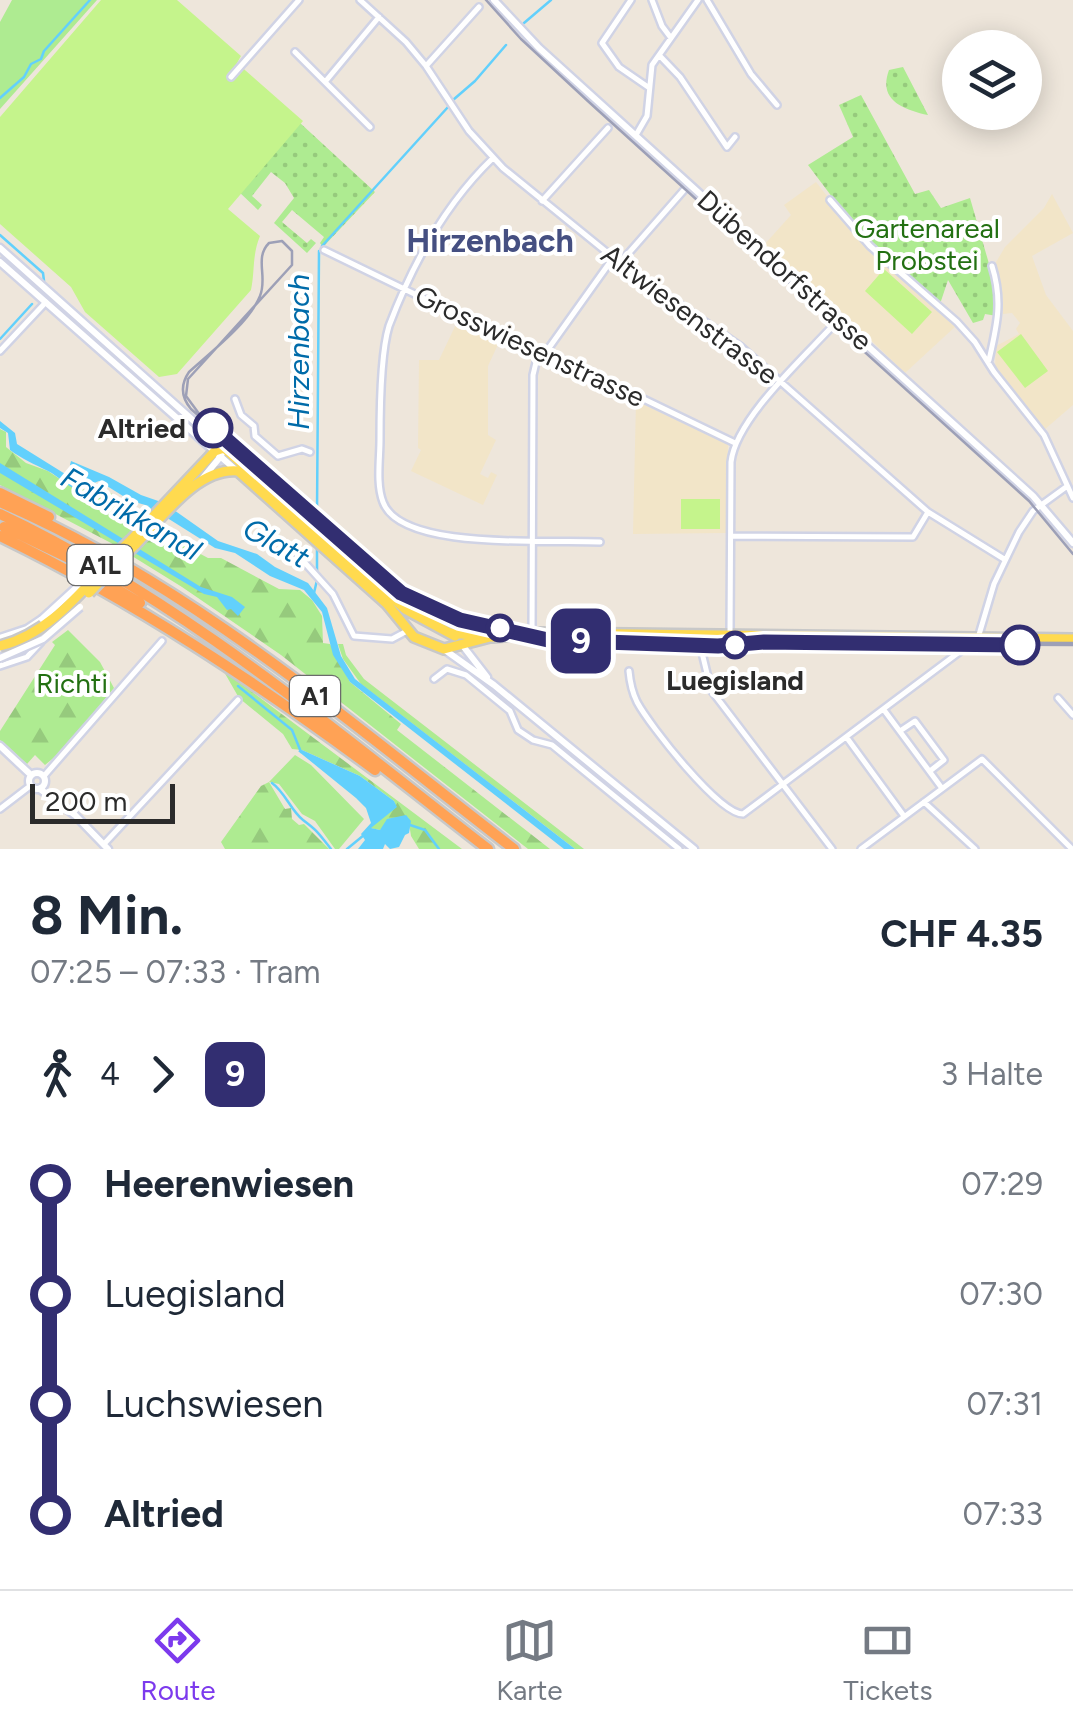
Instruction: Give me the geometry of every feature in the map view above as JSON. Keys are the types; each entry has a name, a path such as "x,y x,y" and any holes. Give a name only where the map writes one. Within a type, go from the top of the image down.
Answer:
{"highway":[{"path":"0,493 87,537 109,558"},
{"name":"A1","path":"0,502 176,594 240,638 514,849"},
{"name":"A1L","path":"0,514 93,561 195,624 488,849"},
{"name":"A1","path":"1,529 180,635 302,716 480,849"},
{"name":"A1L","path":"1,529 83,564 195,624"}],"main road":[{"name":"Dübendorfstrasse","path":"494,0 530,39 1042,505 1073,544"},
{"path":"0,248 49,299 220,452 404,609 450,632 492,636 1073,639"},
{"path":"0,262 49,299"},
{"path":"220,452 387,604 407,631 447,649 694,849"},
{"path":"201,481 220,452"},
{"path":"0,658 44,639 80,606 220,452"},
{"path":"1,640 35,624 201,481 223,470 238,472"},
{"path":"1,640 42,628 109,558"},
{"path":"69,602 89,593"},
{"path":"407,631 425,620"},
{"path":"450,632 494,685"},
{"path":"447,649 454,641 450,632"},
{"path":"447,649 492,636"},
{"path":"0,749 30,780 43,783"},
{"path":"30,780 36,773 58,802 106,847"}],"street":[{"path":"231,78 299,0"},
{"name":"Altwiesenstrasse","path":"360,0 426,66 469,131 493,158 542,201 613,258 740,346 928,512 1004,559"},
{"path":"631,0 602,43 619,66 648,87"},
{"path":"652,0 662,26 672,38"},
{"path":"636,135 647,116 650,69 698,0"},
{"path":"706,0 751,74 777,105"},
{"path":"426,66 479,7"},
{"path":"325,82 380,17"},
{"path":"295,52 370,127"},
{"path":"659,55 680,76 728,146 735,137"},
{"path":"542,201 608,128"},
{"path":"493,158 451,204 391,320 385,344 380,426 383,503 398,522 414,530 474,538 600,542"},
{"path":"620,263 684,190"},
{"path":"830,200 870,246 957,322 1044,435 1073,498"},
{"name":"Grosswiesenstrasse","path":"324,250 538,354 547,353 735,443"},
{"path":"547,353 613,258"},
{"path":"989,363 1000,313 992,266"},
{"path":"0,351 49,299"},
{"path":"730,637 735,443 748,420 839,320"},
{"path":"532,634 533,375 538,354"},
{"path":"235,399 241,415 254,426 255,436 278,456 310,452"},
{"path":"629,671 632,692 644,712 690,772 734,813 743,814 978,638 1004,559 1033,511 1066,487"},
{"path":"732,536 913,537 928,512"},
{"path":"296,553 333,594 354,636 392,639 407,631"},
{"path":"0,666 21,660 36,649 69,602"},
{"path":"698,636 711,690 832,849"},
{"path":"43,783 162,641"},
{"path":"434,679 447,669 466,676 510,711 518,730 552,745 678,849"},
{"path":"1058,698 1073,716"},
{"path":"106,847 238,700"},
{"path":"884,710 942,788"},
{"path":"526,734 537,720"},
{"path":"900,731 915,721 944,760 930,771"},
{"path":"846,738 905,816"},
{"path":"861,849 982,760 1072,849"},
{"path":"0,809 30,780"},
{"path":"924,802 976,849"}],"shaded area":[{"path":"816,182 860,238 957,325 905,373 764,245 791,215 784,205"},
{"path":"1052,194 1073,233 1032,256 1046,295 1073,331 1073,405 1044,430 995,368 996,346 1019,334 1016,329 1020,323 1012,313 1003,314 995,264"},
{"path":"459,318 501,338 488,366 488,435 496,440 480,474 488,478 491,472 497,475 483,505 411,471 421,450 419,360 439,360"},
{"path":"636,401 728,444 726,533 633,534"}],"green space":[{"path":"12,0 97,0 0,109 0,22"},
{"path":"101,0 177,0 241,56 237,63 303,121 228,209 260,236 251,290 177,374 159,377 85,312 71,287 0,224 0,117"},
{"path":"903,67 928,115 901,106 890,96 886,80 889,70"},
{"name":"Gartenareal Probstei","path":"861,95 915,194 929,190 941,208 970,198 996,288 997,316 985,314 983,320 973,323 948,280 939,307 860,234 808,165 853,137 839,105"},
{"path":"299,122 375,192 323,247 320,243 324,237 292,210 282,222 307,243 311,239 316,243 307,253 274,223 294,198 285,183 271,172 252,196 262,205 258,210 238,191"},
{"path":"884,269 932,312 912,334 865,291"},
{"path":"1021,334 1048,371 1025,388 997,352"},
{"path":"0,429 6,432 6,447 26,463 48,471 76,490 103,488 130,506 126,514 208,558 221,558 279,589 300,590 322,616 323,643 330,644 350,682 401,724 397,730 550,849 528,849 281,655 182,587 111,543 0,485"},
{"path":"681,499 720,499 720,529 681,529"},
{"name":"Richti","path":"68,630 100,662 114,688 62,751 45,765 35,755 27,764 0,740 0,731 55,645 52,642"},
{"path":"338,644 343,644 346,655 364,679 584,849 575,849 361,684 343,659"},
{"path":"223,670 462,849 419,849 411,836 408,817 380,830 370,828 396,807 394,801 360,776 292,749 283,734 239,698"},
{"path":"295,755 311,765 364,819 339,849 335,849 315,821 302,814 279,784 269,782"},
{"path":"269,782 285,809 291,808 292,819 304,824 329,849 225,849 221,842 261,786"}],"water":[{"path":"0,421 15,433 17,444 70,477 76,480 83,476 70,465 71,461 164,503 218,541 257,554 308,583 327,608 341,656 355,679 575,849 564,849 350,682 333,655 322,612 304,590 270,576 235,553 215,548 153,509 144,510 149,506 131,501 99,481 73,488 10,450 8,433 0,428"},
{"name":"Fabrikkanal","path":"0,463 201,587 232,597 245,607 238,616 227,610 217,597 204,594 0,473"},
{"path":"298,751 360,776 394,801 397,807 371,828 380,830 387,819 406,815 411,821 409,833 399,847 390,849 385,844 383,849 358,849 365,840 361,834 371,823 366,808"}],"waterway":[{"path":"0,98 24,77 31,64 41,59 90,0"},
{"path":"524,23 551,0"},
{"name":"Hirzenbach","path":"453,100 506,45"},
{"name":"Hirzenbach","path":"322,246 448,107"},
{"path":"0,235 43,273 44,281"},
{"name":"Hirzenbach","path":"317,513 319,251"},
{"path":"0,339 32,304"},
{"name":"Hirzenbach","path":"317,549 317,572"},
{"name":"Hirzenbach","path":"314,593 317,580"},
{"name":"Fabrikkanal","path":"238,686 292,730 301,752"},
{"path":"272,783 331,849"},
{"path":"410,825 425,830 439,849"},
{"path":"347,849 364,835"}],"tram line":[{"path":"486,0 521,39 590,103 1029,501 1073,554"},
{"path":"1073,643 765,641 717,643 548,638 439,610 398,588 200,415 186,396 188,379 292,265 292,251 282,241 269,243 262,255 262,289 260,296 255,306 229,337 218,346 189,372 184,382 185,400 191,409 384,579 414,601 451,617 548,640 711,645 1073,645"},
{"name":"9","path":"213,428 401,593 422,606 460,620 548,640 718,646 764,642 1020,645"}],"place":[{"name":"Altried","path":"213,428"},
{"name":"Luegisland","path":"735,645"}],"district":[{"name":"Hirzenbach","path":"490,241"}],"water label":[{"name":"Glatt","path":"276,543"}]}
